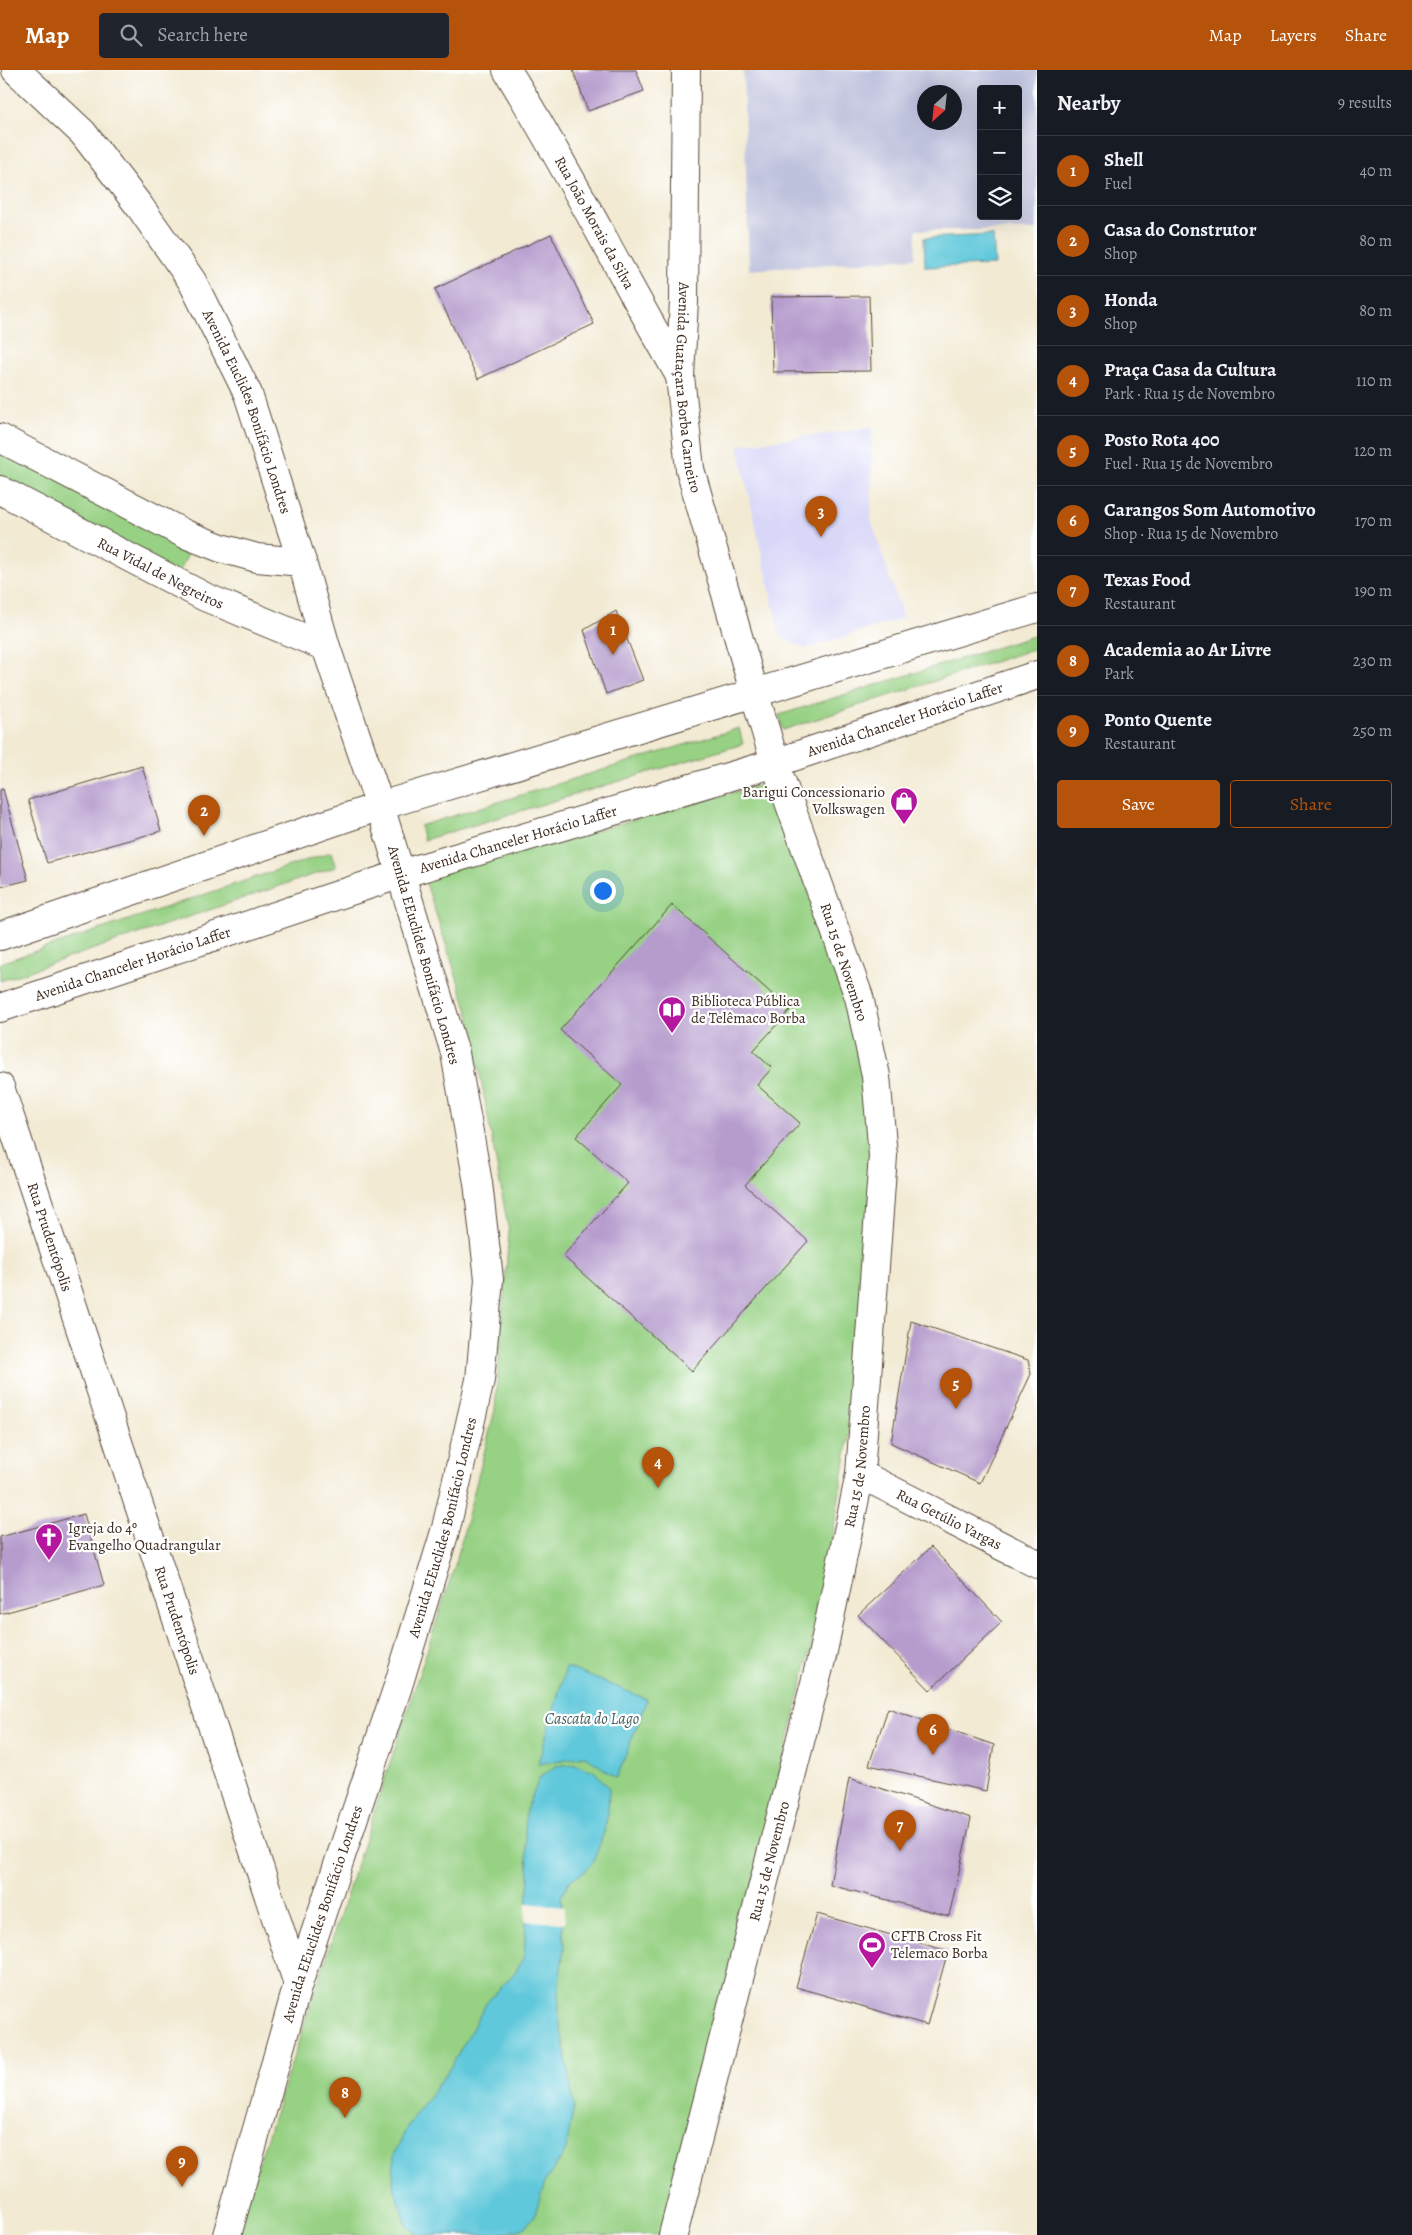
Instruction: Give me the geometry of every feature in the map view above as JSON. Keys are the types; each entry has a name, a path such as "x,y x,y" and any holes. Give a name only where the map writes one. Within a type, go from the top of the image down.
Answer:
{"main road":[{"name":"Avenida Euclides Bonifácio Londres","path":"16,70 82,133 140,207 192,280 248,394 302,562 326,647 380,806"},
{"name":"Rua João Morais da Silva","path":"507,70 540,123 630,290 680,376"},
{"name":"Avenida Guataçara Borba Carneiro","path":"686,70 684,301 680,376 690,469 755,695"},
{"path":"0,438 185,534 221,548 256,558 302,562"},
{"name":"Rua Vidal de Negreiros","path":"0,490 205,597 326,647"},
{"path":"0,936 380,806 755,695 1037,608"},
{"name":"Avenida Chanceler Horácio Laffer","path":"0,1008 402,874 775,763 1037,675"},
{"name":"Rua 15 de Novembro","path":"673,2235 822,1656 860,1474 883,1156 876,1076 858,997 775,763 755,695"},
{"name":"Avenida EEuclides Bonifácio Londres","path":"227,2235 298,1984 398,1686 446,1528 480,1380 490,1279 478,1183 455,1053 380,806"},
{"name":"Rua Prudentópolis","path":"0,1087 298,1984"},
{"name":"Rua Getúlio Vargas","path":"860,1474 1037,1564"}],"shaded area":[{"path":"743,70 1037,70 1037,230 916,230 915,258 749,270"},
{"path":"872,428 871,520 903,618 805,649 780,636 738,445"}],"green space":[{"path":"0,445 192,547 177,575 0,483"},
{"path":"1037,635 1037,648 783,730 779,715"},
{"path":"739,728 743,744 424,840 420,826"},
{"path":"768,783 848,998 865,1071 874,1152 853,1414 819,1616 665,2235 235,2235 456,1562 495,1410 509,1232 469,1015 424,877"},
{"path":"331,852 336,867 0,981 0,963"}],"water":[{"path":"993,235 995,265 925,267 924,238"},
{"name":"Cascata do Lago","path":"566,1667 647,1699 617,1778 585,1756 538,1764"},
{"path":"575,1764 594,1771 609,1788 608,1813 604,1832 593,1863 583,1873 569,1881 561,1897 564,1949 559,1982 559,2018 574,2106 566,2150 545,2182 534,2217 523,2229 494,2235 419,2235 408,2227 399,2204 393,2182 394,2155 407,2127 452,2065 487,2002 516,1971 524,1956 529,1875 525,1835 526,1810 540,1777 556,1766"}],"pier":[{"path":"526,1903 564,1907 565,1923 525,1921"}],"building":[{"path":"573,70 636,70 644,91 588,111"},
{"path":"551,234 594,324 478,379 435,289"},
{"path":"869,296 871,371 773,372 771,297"},
{"path":"616,611 643,680 606,694 584,630"},
{"path":"142,766 161,831 47,863 28,800"},
{"path":"3,789 28,880 0,887 0,790"},
{"path":"672,905 790,1010 753,1051 772,1068 757,1085 800,1123 745,1185 808,1241 692,1371 563,1256 628,1183 576,1137 622,1085 560,1030"},
{"path":"911,1321 1028,1360 1031,1374 980,1483 891,1443"},
{"name":"Igreja do 4º Evangelho Quadrangular","path":"84,1514 104,1585 0,1614 0,1537"},
{"path":"931,1547 1002,1622 930,1690 858,1615"},
{"path":"888,1708 994,1745 986,1791 869,1765"},
{"path":"849,1778 971,1818 949,1916 830,1885"},
{"name":"CFTB Cross Fit Telemaco Borba","path":"817,1914 948,1951 927,2025 796,1987"}],"place":[{"name":"Honda","path":"821,537"},
{"name":"Shell","path":"613,655"},
{"name":"Barigui Concessionario Volkswagen","path":"904,825"},
{"name":"Casa do Construtor","path":"204,836"},
{"name":"Biblioteca Pública de Telêmaco Borba","path":"672,1034"},
{"name":"Posto Rota 400","path":"956,1409"},
{"name":"Praça Casa da Cultura","path":"658,1488"},
{"name":"Igreja do 4º Evangelho Quadrangular","path":"49,1561"},
{"name":"Carangos Som Automotivo","path":"933,1755"},
{"name":"Texas Food","path":"900,1851"},
{"name":"CFTB Cross Fit Telemaco Borba","path":"872,1969"},
{"name":"Academia ao Ar Livre","path":"345,2118"},
{"name":"Ponto Quente","path":"182,2187"}]}
